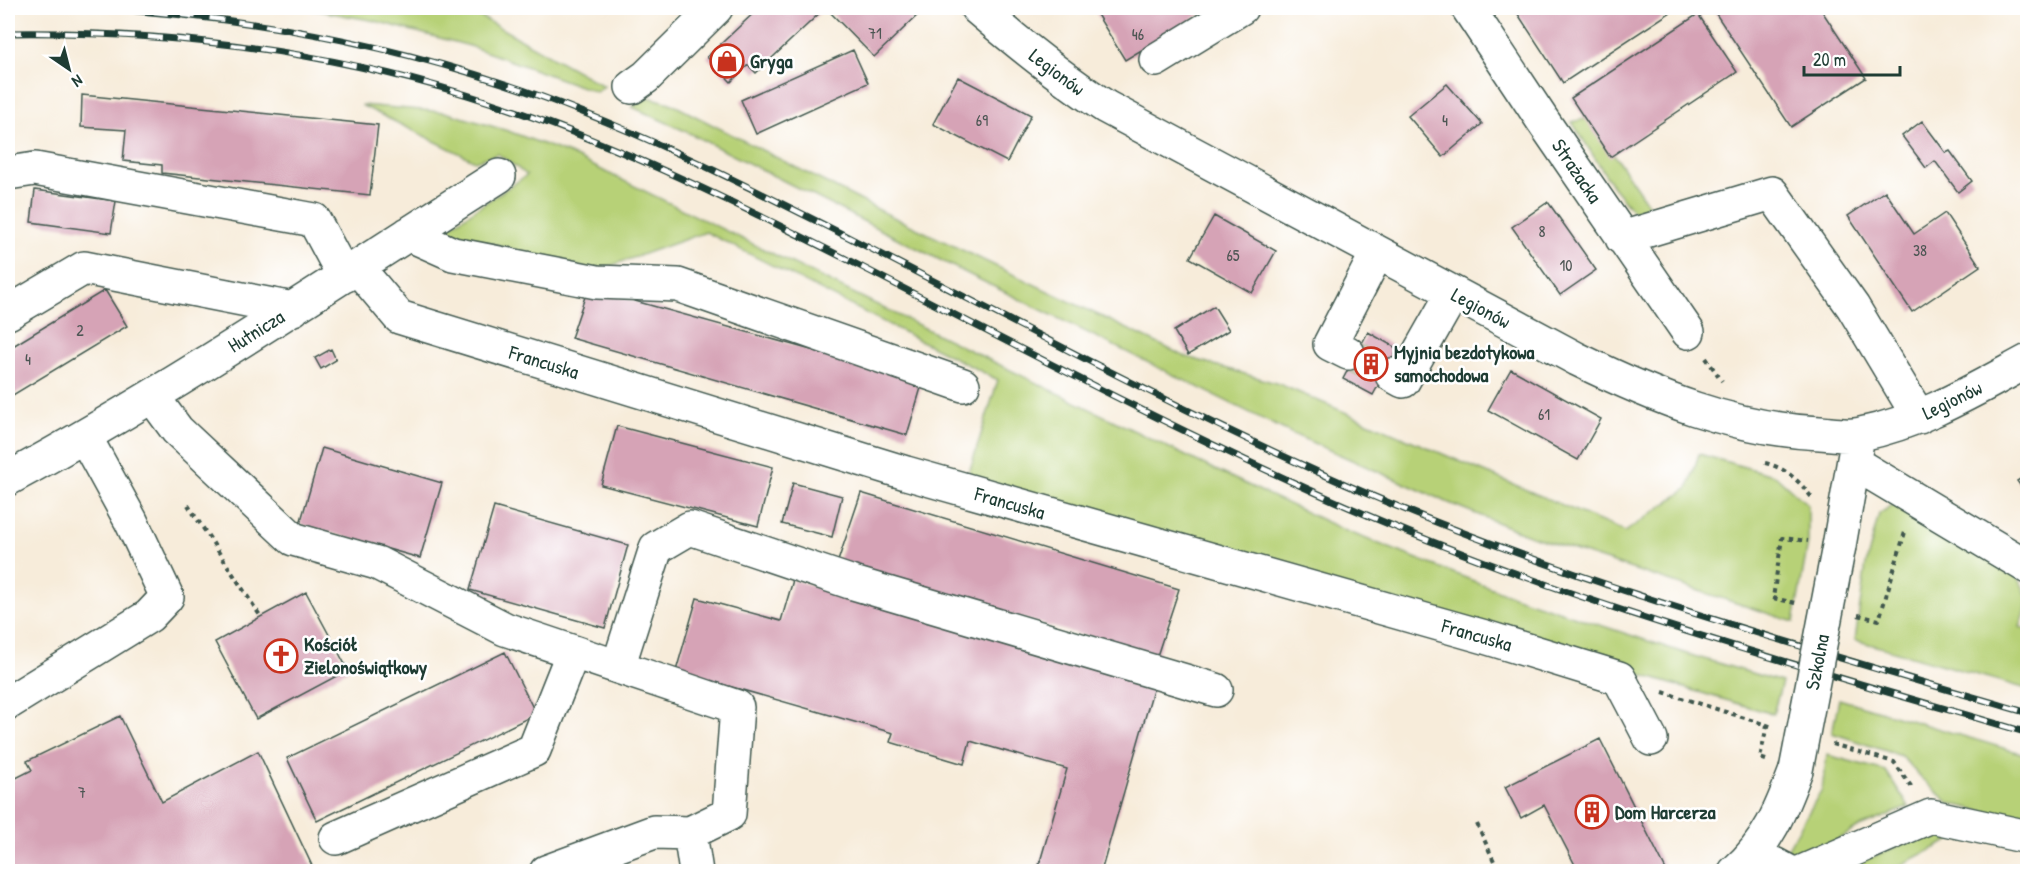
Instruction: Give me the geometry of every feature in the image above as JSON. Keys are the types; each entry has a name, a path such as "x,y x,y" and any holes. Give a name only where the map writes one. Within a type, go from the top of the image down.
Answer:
{"street":[{"path":"632,87 646,77 716,8"},
{"name":"Legionów","path":"977,8 1075,87 1106,107 1577,359 1652,394 1715,416 1856,449 2028,361"},
{"path":"1156,60 1241,8"},
{"name":"Strażacka","path":"1468,8 1688,332"},
{"name":"Francuska","path":"8,173 35,169 314,220 351,271 399,317 906,473 1485,637 1619,678"},
{"name":"Hutnicza","path":"8,479 85,437 293,309 499,176"},
{"path":"1622,238 1772,193 1852,307 1919,417"},
{"path":"408,234 453,254 586,280 678,285 963,385"},
{"path":"1348,353 1330,344 1377,253"},
{"path":"8,314 84,268 293,309"},
{"path":"1392,375 1403,381 1453,293"},
{"path":"152,396 177,430 292,539 377,563 505,629 737,707 729,814 690,832 654,832 546,872"},
{"path":"8,703 149,616 167,597 131,521 85,437"},
{"path":"1856,449 2028,567"},
{"name":"Szkolna","path":"1741,866 1776,822 1796,770 1829,544 1856,449"},
{"path":"618,667 656,548 690,528 850,582 1216,690"},
{"path":"336,838 534,750 573,652"},
{"path":"1619,678 1651,739"},
{"path":"1802,872 1931,816 2028,837"},
{"path":"690,832 696,872"},
{"path":"1741,866 1774,864 1789,872"}],"path":[{"path":"1688,332 1727,388"},
{"path":"188,505 261,617"},
{"path":"1782,538 1829,544"},
{"path":"1619,678 1767,725 1760,758"},
{"path":"1477,825 1499,872"}],"green space":[{"path":"305,8 465,8 604,86 596,92 470,46 375,21"},
{"path":"648,97 670,103 891,216 1184,356 1279,384 1625,532 1688,488 1699,454 1776,476 1808,505 1808,543 1794,622 1531,536 1449,503 1293,434 685,131 632,107"},
{"path":"361,105 445,112 508,131 567,153 1190,458 1346,531 1507,594 1687,654 1782,682 1773,714 968,476 998,380 706,232 596,271 443,231 527,175 498,154 475,161"},
{"path":"1589,118 1656,216 1639,218 1613,187 1572,122"},
{"path":"1900,500 2012,571 2018,579 2027,598 2026,610 2020,627 2027,630 2027,689 1855,640 1866,564 1879,514"},
{"path":"1839,699 2027,755 2027,822 1949,803 1901,756 1832,733"},
{"path":"1827,755 1886,771 1909,807 1859,827 1815,854 1792,860 1784,855 1822,789"},
{"path":"1942,828 1955,838 1889,871 1836,872"}],"building":[{"path":"759,8 825,8 756,73 748,65 731,82 707,57"},
{"path":"826,8 921,8 923,10 874,57"},
{"path":"1093,8 1211,8 1125,60"},
{"path":"1514,8 1677,8 1563,83"},
{"path":"1712,8 1820,8 1866,78 1791,127"},
{"path":"1698,14 1737,72 1610,157 1571,98"},
{"path":"853,50 868,83 756,134 741,100"},
{"path":"958,77 1031,115 1007,162 933,124"},
{"path":"1447,84 1482,124 1443,157 1408,116"},
{"path":"82,95 378,125 370,195 162,173 162,165 123,161 126,130 81,127"},
{"path":"1922,121 1946,153 1950,151 1972,181 1958,192 1935,161 1926,168 1902,136"},
{"path":"35,190 116,201 111,233 31,222"},
{"path":"1885,191 1914,234 1945,213 1980,266 1912,312 1848,216"},
{"path":"1548,202 1596,270 1560,295 1512,227"},
{"path":"1214,216 1276,251 1252,293 1190,258"},
{"path":"588,288 923,381 907,435 571,338"},
{"path":"105,290 127,326 8,398 8,349"},
{"path":"1214,306 1229,330 1188,355 1174,331"},
{"name":"Myjnia bezdotykowa samochodowa","path":"1368,332 1398,349 1373,395 1343,379"},
{"path":"331,349 336,360 321,369 315,358"},
{"path":"1511,369 1601,419 1578,460 1488,410"},
{"path":"617,426 773,467 758,526 601,485"},
{"path":"322,448 442,483 420,558 300,524"},
{"path":"2028,474 2028,496 2017,481"},
{"path":"793,483 842,496 832,537 782,524"},
{"path":"861,493 1179,589 1157,656 836,567"},
{"path":"494,507 628,545 605,628 470,590"},
{"path":"793,580 1155,683 1101,872 1037,872 1067,769 970,741 964,764 890,742 893,733 676,671 697,598 781,621"},
{"name":"Kościół Zielonoświątkowy","path":"306,592 348,670 256,719 215,642"},
{"path":"505,652 536,714 317,821 287,758"},
{"path":"120,716 162,802 258,751 314,870 310,872 8,872 8,782 32,770 27,761"},
{"name":"Dom Harcerza","path":"1600,739 1667,872 1562,872 1575,865 1544,805 1521,818 1505,787"}],"tunnel":[{"path":"1348,353 1392,375"}],"railway":[{"path":"98,8 202,17 304,32 455,68 549,99 636,134 721,174 1200,416 1320,473 1406,510 1581,576 1759,633 2028,713"},
{"path":"8,33 124,35 240,46 297,55 411,79 518,112 616,150 712,193 1195,436 1397,528 1485,562 1664,624 2028,733"}],"place":[{"name":"Gryga","path":"727,61"},
{"name":"Myjnia bezdotykowa samochodowa","path":"1371,364"},
{"name":"Kościół Zielonoświątkowy","path":"281,656"},
{"name":"Dom Harcerza","path":"1592,812"}]}
